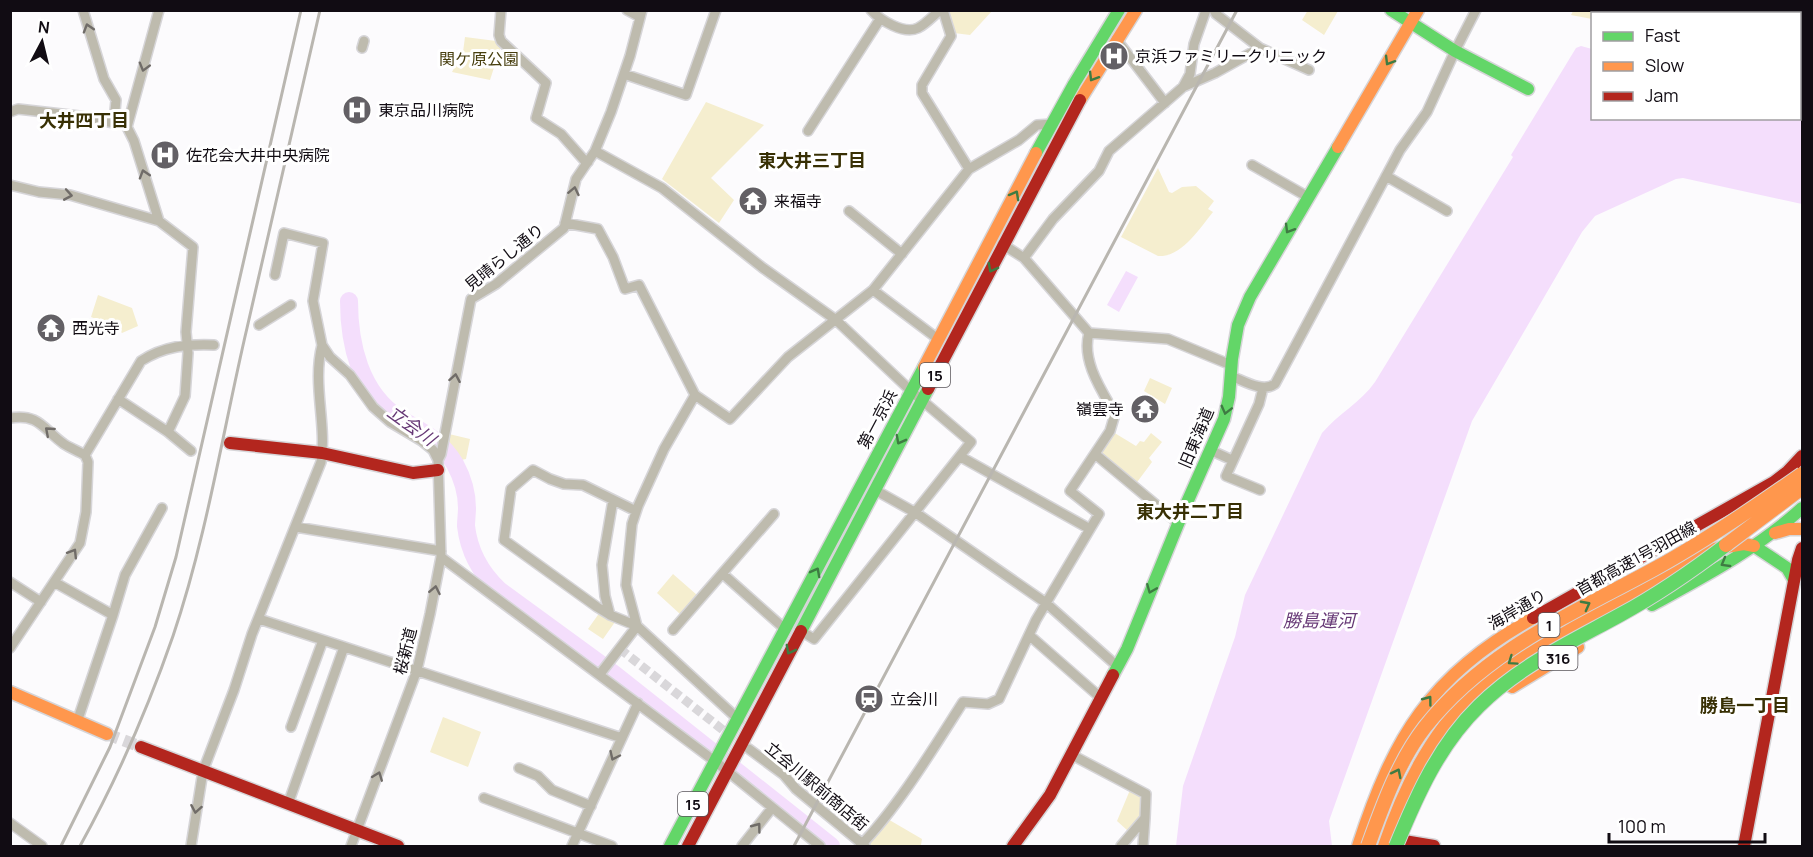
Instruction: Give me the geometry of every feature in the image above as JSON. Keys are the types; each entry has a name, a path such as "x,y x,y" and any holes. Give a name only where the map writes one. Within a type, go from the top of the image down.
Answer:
{"main road":[{"name":"第一京浜","path":"688,846 725,761 739,720 998,241 1053,124 1119,10"},
{"name":"第一京浜","path":"670,846 725,761 801,631 875,490 938,339 998,241 1080,98 1136,10"},
{"path":"1390,10 1455,51 1527,89"},
{"name":"旧東海道","path":"1013,846 1050,795 1127,650 1178,523 1224,419 1238,325 1250,297 1418,10"},
{"path":"230,444 322,453 413,473 439,461"},
{"name":"海岸通り","path":"1358,846 1368,813 1394,751 1410,724 1438,688 1476,652 1774,482 1803,456"},
{"name":"首都高速1号羽田線","path":"1368,846 1387,795 1406,758 1429,723 1467,681 1511,647 1733,522 1803,474"},
{"name":"首都高速1号羽田線","path":"1401,845 1417,795 1436,760 1458,729 1485,700 1534,663 1653,596 1803,488"},
{"path":"1688,531 1712,526 1755,502 1799,524"},
{"name":"316","path":"1401,845 1438,766 1475,719 1509,689 1544,666 1775,532 1799,524 1803,508"},
{"path":"1384,846 1396,808 1414,771 1436,735 1476,690 1518,657 1714,549 1744,544 1754,546 1787,568 1794,580"},
{"path":"1744,846 1794,580 1803,548"},
{"path":"10,692 107,734"},
{"path":"141,747 398,846"},
{"path":"1368,813 1377,831 1374,846"},
{"path":"1401,845 1434,846"}],"street":[{"path":"82,10 104,79 116,100 114,122"},
{"path":"159,10 127,127 134,141 159,221"},
{"path":"501,10 499,35 501,41 546,83 536,118 561,134 588,162"},
{"path":"627,10 641,14"},
{"path":"624,74 686,95 716,10"},
{"path":"871,10 880,19 906,29 916,29 942,10 951,36 922,85 922,93 969,169"},
{"path":"1183,87 1190,74 1194,44 1206,10"},
{"path":"1214,10 1216,14 1260,48 1309,70"},
{"path":"998,241 1024,258 1089,333 1168,339 1263,388 1271,387 1275,384 1400,150 1427,112 1476,10"},
{"name":"見晴らし通り","path":"439,461 471,299 496,284 564,228 576,179 595,151 611,112 641,14"},
{"path":"808,131 880,19"},
{"path":"1116,39 1165,102"},
{"path":"1024,258 1053,219 1099,171 1109,151 1183,87 1215,73 1260,48"},
{"path":"10,112 18,109 114,122 127,127"},
{"path":"565,223 598,229 613,257 625,289 639,285 695,395 730,419 788,357 873,290 969,169 1019,140 1037,125 1053,124"},
{"path":"595,151 662,188 763,268 836,320 916,395 971,442 814,639 801,631"},
{"path":"1252,165 1308,197"},
{"path":"1386,176 1447,211"},
{"path":"10,186 70,195 159,221 193,246 186,332 188,344 185,396 168,432"},
{"path":"849,211 902,254"},
{"path":"191,846 203,771 259,618 321,462 319,382 322,345 313,301 323,243 284,233 275,275"},
{"path":"873,290 938,339"},
{"path":"259,325 291,305"},
{"path":"862,846 921,766 963,702 988,704 999,699 1046,603 1099,514 1070,491 1110,431 1115,414 1098,384 1091,364 1086,343 1089,333"},
{"path":"85,455 141,361 155,352 188,344 214,345"},
{"path":"322,345 330,357 350,375 373,408 390,422 422,441 433,450 439,461"},
{"path":"1260,490 1226,476 1259,404 1263,388"},
{"path":"637,626 626,585 632,524 664,449 695,395"},
{"path":"118,399 168,432 191,452"},
{"path":"10,418 32,418 48,428 63,444 85,455 88,462 86,512 80,543 10,648"},
{"path":"1210,450 1232,460"},
{"path":"1095,454 1178,523"},
{"path":"961,457 1090,530"},
{"name":"桜新道","path":"351,846 417,670 441,554 439,461"},
{"path":"636,511 583,485 564,484 533,470 511,489 504,540 610,615 637,626 739,720"},
{"path":"875,490 916,513 1046,603 1118,666"},
{"path":"610,615 605,596 602,565 614,500"},
{"path":"77,722 125,575 162,508"},
{"path":"673,630 774,514"},
{"path":"296,527 441,554 638,703 725,761 772,808 820,846"},
{"path":"723,574 786,630"},
{"path":"10,582 41,602"},
{"path":"54,582 113,615"},
{"path":"259,618 622,738"},
{"path":"601,673 637,626"},
{"path":"1029,635 1101,698"},
{"path":"291,727 323,640"},
{"path":"288,804 344,646"},
{"path":"572,846 638,703"},
{"name":"立会川駅前商店街","path":"749,749 784,774 796,789 862,846"},
{"path":"1072,755 1146,794 1143,846"},
{"path":"519,768 538,776 552,790 591,806"},
{"path":"484,798 612,846"},
{"path":"742,846 772,808"},
{"path":"1120,846 1144,818"},
{"path":"10,823 42,846"}],"green space":[{"path":"1308,10 1338,11 1324,35 1302,20"},
{"path":"947,11 992,11 970,35 954,33"},
{"path":"1573,11 1643,11 1591,12 1591,19 1571,15"},
{"name":"関ケ原公園","path":"465,37 496,41 501,46 490,80 452,72 463,52"},
{"path":"706,102 764,125 711,178 734,200 719,223 662,179"},
{"path":"1158,168 1169,192 1172,193 1182,187 1196,186 1214,201 1208,209 1213,212 1189,241 1174,252 1158,256 1121,237"},
{"path":"98,295 132,308 138,326 122,333 118,328 91,317"},
{"path":"1150,378 1172,388 1165,404 1144,391"},
{"path":"1113,432 1136,446 1140,441 1144,442 1151,433 1162,442 1149,458 1152,462 1135,485 1099,454"},
{"path":"449,434 470,439 466,459 461,460 447,443"},
{"path":"673,574 697,595 680,614 657,593"},
{"path":"600,612 615,622 603,639 588,629"},
{"path":"443,717 481,732 468,767 430,752"},
{"path":"1130,790 1142,798 1140,816 1128,831 1117,821"},
{"path":"886,818 922,839 921,845 869,846 866,843"}],"water":[{"name":"勝島運河","path":"1581,46 1591,49 1591,120 1801,120 1802,96 1802,204 1683,178 1676,179 1595,216 1582,232 1472,421 1329,821 1332,846 1176,846 1183,786 1235,637 1245,595 1322,433 1375,382 1513,157 1511,155 1576,48"},
{"path":"1126,271 1138,277 1119,312 1107,305"}],"waterway":[{"name":"立会川","path":"349,301 351,334 359,366 366,381 386,408 437,442 455,464 466,497 466,526 470,545 481,569 499,590 614,674 831,846"}],"tunnel":[{"path":"620,649 723,730"},
{"path":"107,734 141,747"}],"railway":[{"path":"61,846 110,747 155,627 176,557 301,10"},
{"path":"80,846 107,795 142,716 173,636 196,560 320,10"},
{"path":"794,846 1237,10"}],"traffic: fast":[{"path":"1036,153 1119,10"},
{"path":"1391,10 1455,51 1528,89"},
{"path":"1113,675 1127,649 1224,419 1238,325 1250,297 1338,147"},
{"path":"670,846 924,367"},
{"path":"801,631 928,389"},
{"path":"1652,605 1749,549 1802,508"},
{"path":"1396,846 1430,772 1452,737 1479,706 1528,667 1661,591 1726,545"},
{"path":"1754,546 1787,568 1794,580"}],"traffic: slow":[{"path":"1080,100 1136,10"},
{"path":"1338,147 1418,10"},
{"path":"924,367 1036,153"},
{"path":"1368,846 1392,784 1415,740 1449,700 1475,676 1503,655 1562,618 1694,546 1802,474"},
{"path":"1726,545 1802,488"},
{"path":"1775,533 1789,529 1802,529"},
{"path":"1384,846 1409,784 1430,746 1457,710 1487,680 1553,636 1714,549 1744,544 1754,546"},
{"path":"1358,846 1386,772 1420,713 1441,687 1467,663 1497,640 1533,618"},
{"path":"1512,687 1578,647"},
{"path":"10,692 107,734"}],"traffic: jam":[{"path":"928,389 1080,100"},
{"path":"230,443 322,453 413,473 438,470"},
{"path":"1533,618 1774,482 1802,456"},
{"path":"1744,846 1802,548"},
{"path":"688,846 801,631"},
{"path":"1013,846 1050,795 1113,675"},
{"path":"141,747 398,846"},
{"path":"1404,841 1434,846"}],"place":[{"name":"京浜ファミリークリニック","path":"1114,56"},
{"name":"東京品川病院","path":"357,110"},
{"name":"佐花会大井中央病院","path":"165,155"},
{"name":"来福寺","path":"753,201"},
{"name":"西光寺","path":"51,328"},
{"name":"嶺雲寺","path":"1145,409"},
{"name":"立会川","path":"869,699"}],"district":[{"name":"大井四丁目","path":"84,120"},
{"name":"東大井三丁目","path":"812,160"},
{"name":"東大井二丁目","path":"1190,511"},
{"name":"勝島一丁目","path":"1745,705"}]}
